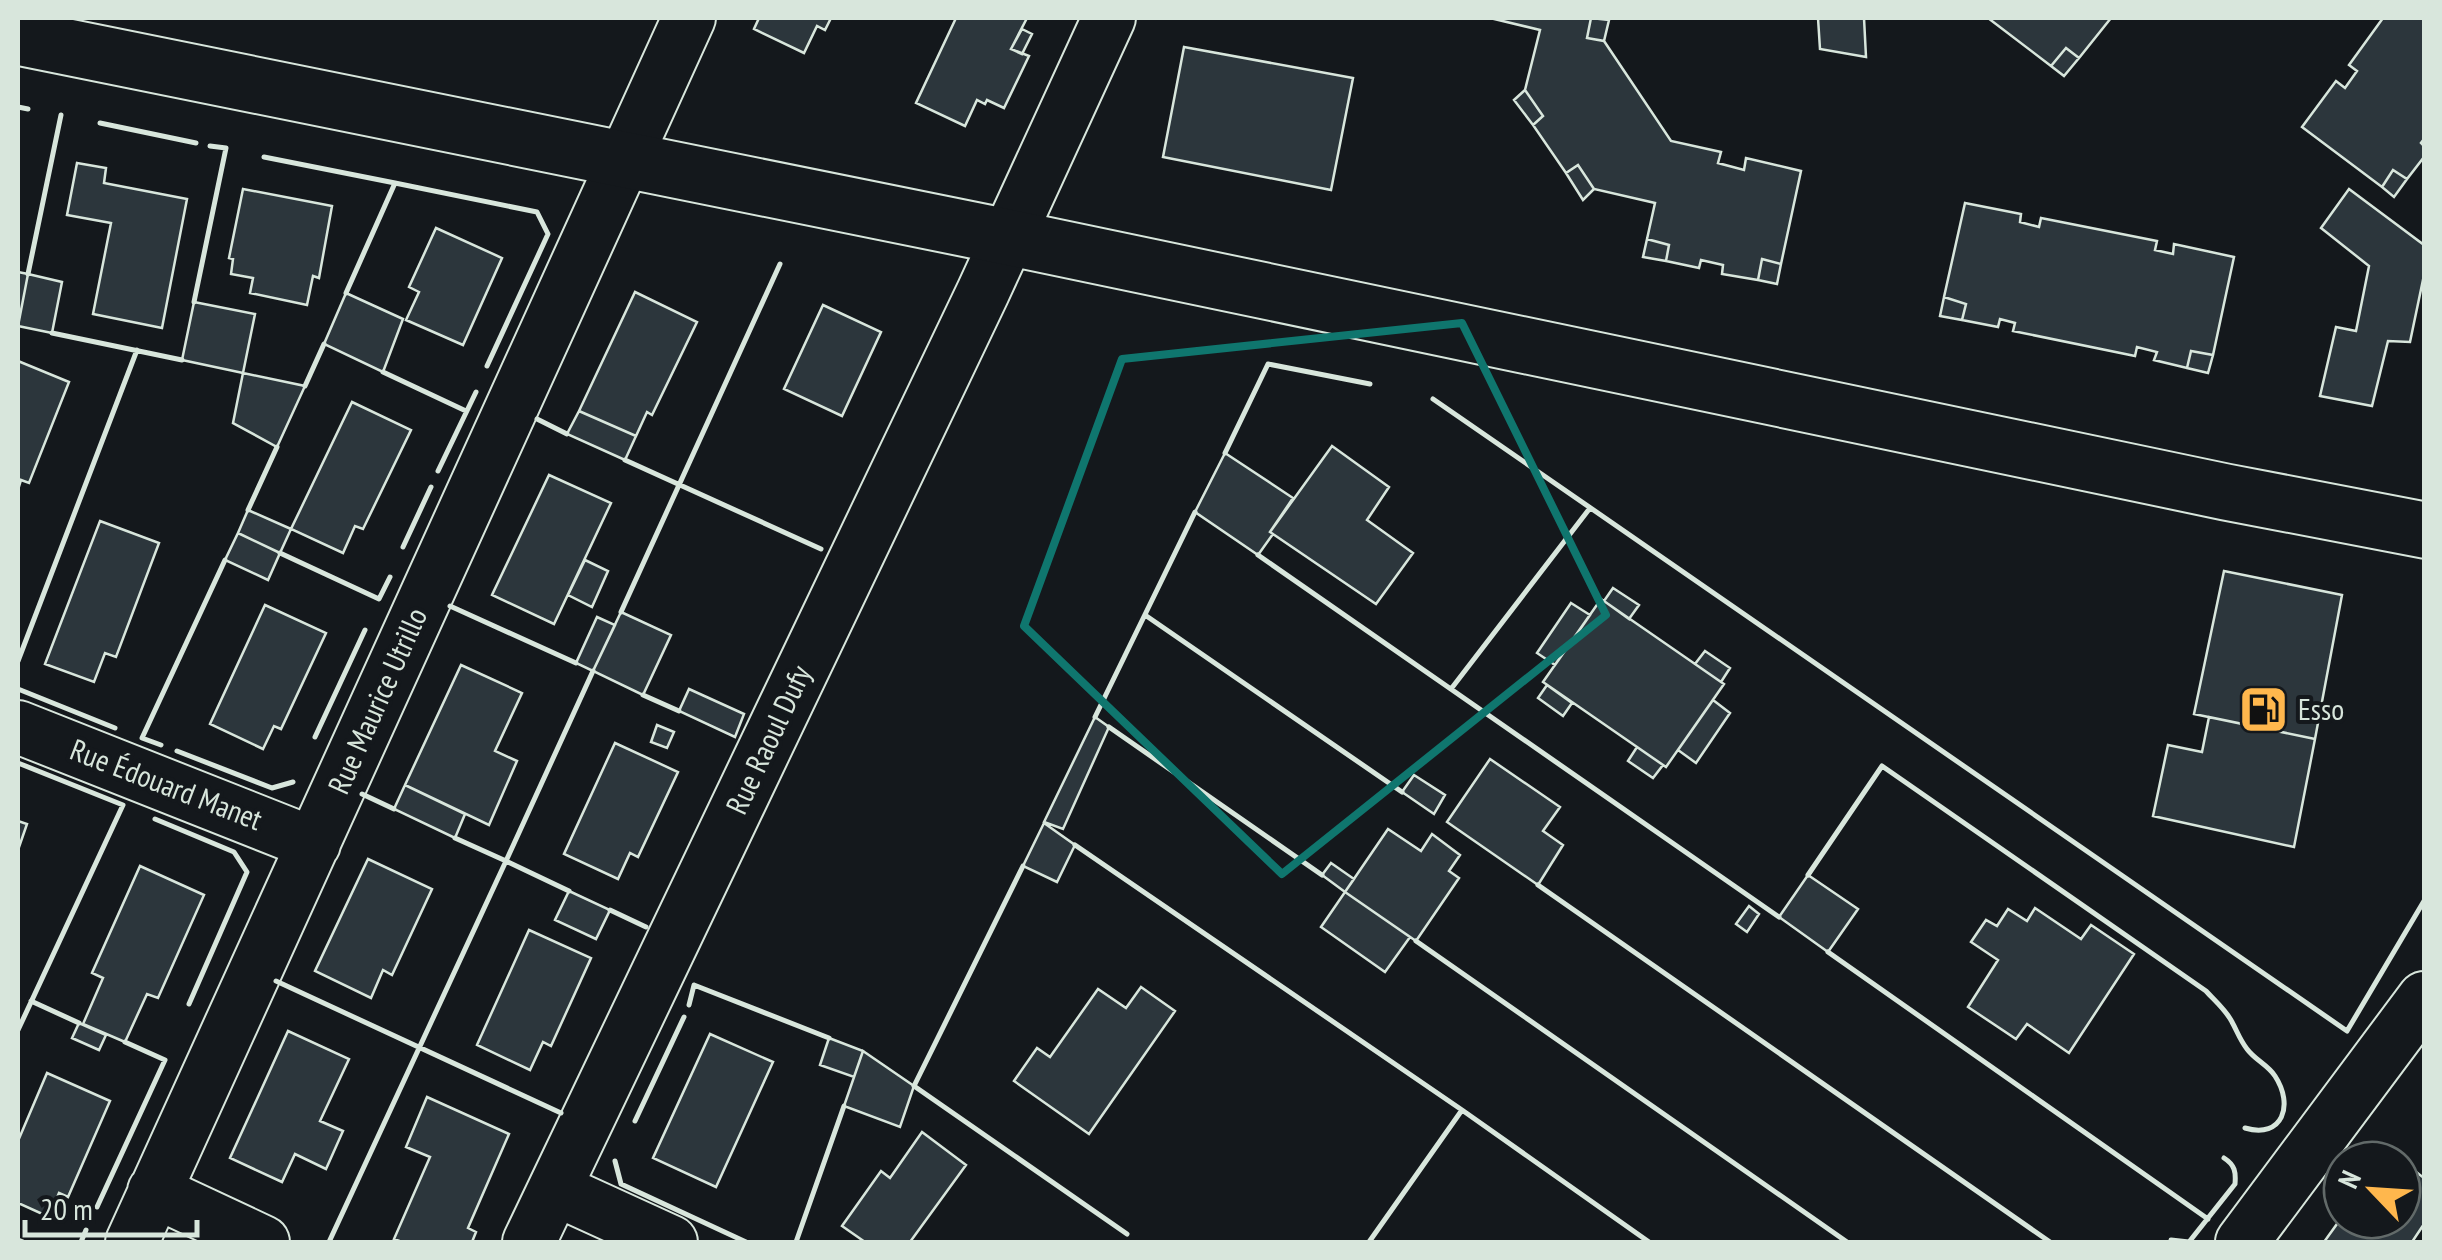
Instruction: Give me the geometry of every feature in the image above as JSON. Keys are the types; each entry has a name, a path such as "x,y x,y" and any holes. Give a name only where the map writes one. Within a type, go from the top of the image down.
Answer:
{"main road":[{"path":"53,34 624,160 2424,530"}],"street":[{"name":"Rue Maurice Utrillo","path":"132,1242 689,18"},
{"name":"Rue Raoul Dufy","path":"529,1242 1108,18"},
{"name":"Rue Édouard Manet","path":"18,726 314,844"},
{"path":"2242,1242 2424,998"},
{"path":"554,1189 671,1242"},
{"path":"154,1190 263,1242"}],"highlighted area":[{"path":"1462,323 1606,615 1282,874 1024,626 1122,359"}],"building":[{"path":"759,18 831,18 825,30 817,26 804,53 754,29"},
{"path":"956,18 1027,18 1011,49 1029,56 1004,108 977,100 965,126 916,103"},
{"path":"1490,18 1591,18 1587,38 1604,41 1671,141 1721,152 1718,163 1744,170 1746,158 1801,171 1781,264 1762,259 1758,280 1722,274 1723,265 1701,260 1699,268 1666,261 1669,245 1647,239 1655,203 1594,189 1578,165 1566,173 1533,125 1543,116 1525,90 1540,30"},
{"path":"1591,18 1609,20 1604,41 1587,38"},
{"path":"1818,18 1864,18 1866,57 1820,49"},
{"path":"1988,18 2111,18 2079,58 2066,48 2051,66"},
{"path":"2383,18 2424,18 2424,157 2407,179 2393,170 2382,187 2302,127 2336,81 2345,88 2357,71 2349,65"},
{"path":"1022,29 1032,34 1022,54 1011,49"},
{"path":"1184,47 1353,78 1331,190 1163,157"},
{"path":"2066,48 2079,58 2064,76 2051,66"},
{"path":"1525,90 1543,116 1533,125 1514,100"},
{"path":"77,163 106,168 104,183 187,199 162,328 93,314 111,223 67,215"},
{"path":"1578,165 1594,189 1583,200 1566,173"},
{"path":"2393,170 2407,179 2394,197 2382,187"},
{"path":"243,189 332,206 319,278 313,276 307,305 250,293 253,278 231,274 233,259 229,258"},
{"path":"2349,189 2424,245 2424,275 2410,342 2388,341 2372,406 2320,396 2336,327 2356,331 2369,266 2321,228"},
{"path":"1965,203 2021,214 2020,222 2039,227 2041,218 2157,241 2155,250 2173,254 2174,244 2234,257 2213,355 2191,351 2187,368 2154,360 2157,352 2137,347 2135,356 2013,331 2015,323 2000,319 1998,327 1962,320 1966,304 1944,297"},
{"path":"436,228 502,258 463,345 406,320 419,292 409,287"},
{"path":"1647,239 1669,245 1666,261 1643,257"},
{"path":"1762,259 1781,264 1777,284 1758,280"},
{"path":"18,272 28,274 18,326"},
{"path":"28,274 62,282 52,333 18,326"},
{"path":"635,292 697,322 652,415 647,412 636,436 579,411"},
{"path":"346,293 403,319 383,372 324,344"},
{"path":"1944,297 1966,304 1962,320 1940,316"},
{"path":"194,302 255,314 243,373 182,360"},
{"path":"823,305 881,332 842,416 784,389"},
{"path":"2191,351 2213,355 2208,373 2187,368"},
{"path":"18,361 69,382 29,483 21,480 18,490"},
{"path":"243,373 305,386 277,447 233,423"},
{"path":"352,402 411,430 363,529 355,526 343,553 291,529"},
{"path":"579,411 636,436 625,460 567,434"},
{"path":"1332,446 1389,487 1367,520 1413,553 1376,604 1270,532"},
{"path":"1225,453 1293,498 1258,555 1195,512"},
{"path":"549,475 611,503 554,624 492,595"},
{"path":"248,510 291,529 280,553 238,533"},
{"path":"100,521 159,543 116,657 105,653 94,682 45,664"},
{"path":"238,533 280,553 268,580 225,560"},
{"path":"585,560 608,571 592,607 568,595"},
{"path":"2224,571 2342,595 2315,739 2194,714"},
{"path":"1613,588 1639,605 1629,619 1604,601"},
{"path":"1601,599 1724,684 1666,767 1543,682"},
{"path":"1571,603 1590,615 1555,665 1537,653"},
{"path":"265,605 326,633 281,729 274,726 263,749 210,724"},
{"path":"621,612 671,635 643,695 593,671"},
{"path":"597,617 615,625 593,671 576,663"},
{"path":"1705,651 1730,668 1721,682 1695,664"},
{"path":"461,665 522,693 495,751 517,761 489,825 405,785"},
{"path":"1547,685 1572,703 1563,716 1538,698"},
{"path":"689,689 744,714 735,737 679,711"},
{"path":"1713,700 1730,713 1696,763 1678,750"},
{"path":"1095,717 1109,727 1063,829 1044,822"},
{"path":"2209,717 2315,739 2294,847 2153,816 2168,745 2202,752"},
{"path":"657,725 674,732 667,748 651,742"},
{"path":"615,743 678,772 638,857 630,853 618,879 564,854"},
{"path":"1637,747 1663,765 1653,778 1628,761"},
{"path":"1490,759 1560,807 1543,831 1563,845 1538,885 1447,822"},
{"path":"1414,775 1445,795 1434,814 1402,792"},
{"path":"405,785 465,814 455,838 394,809"},
{"path":"18,821 27,824 18,850"},
{"path":"1044,823 1075,845 1057,882 1023,866"},
{"path":"1388,829 1421,851 1432,834 1460,855 1449,871 1459,878 1416,941 1345,892"},
{"path":"368,859 432,889 392,975 383,970 371,998 315,971"},
{"path":"1331,863 1354,879 1345,892 1322,875"},
{"path":"140,866 204,895 158,998 147,994 125,1042 83,1024 103,978 92,973"},
{"path":"1808,875 1858,909 1828,952 1779,917"},
{"path":"569,891 610,910 596,939 555,920"},
{"path":"1345,892 1410,937 1385,972 1321,927"},
{"path":"1749,906 1759,914 1747,932 1736,924"},
{"path":"2035,908 2081,939 2091,925 2134,954 2069,1053 2027,1024 2016,1039 1968,1007 1998,960 1971,942 1986,920 1997,926 2008,909 2027,921"},
{"path":"529,930 591,958 551,1046 543,1042 530,1070 477,1045"},
{"path":"1141,987 1175,1011 1089,1134 1014,1081 1037,1048 1050,1057 1098,989 1126,1008"},
{"path":"79,1023 106,1035 99,1050 72,1038"},
{"path":"288,1031 349,1059 320,1121 343,1131 326,1169 295,1154 282,1182 230,1158"},
{"path":"710,1034 773,1062 716,1187 653,1158"},
{"path":"829,1038 863,1051 854,1077 820,1065"},
{"path":"863,1051 914,1086 900,1127 844,1106"},
{"path":"47,1073 110,1101 68,1197 59,1193 49,1217 18,1203 18,1141"},
{"path":"427,1097 509,1134 468,1228 476,1232 472,1242 394,1239 430,1157 406,1147"},
{"path":"922,1132 966,1165 910,1242 865,1242 842,1226 881,1171 890,1178"},
{"path":"2422,1176 2424,1178 2422,1227"},
{"path":"2325,1240 2413,1240 2412,1242"}],"wall":[{"path":"18,107 28,109"},
{"path":"28,274 61,115"},
{"path":"100,123 196,143"},
{"path":"194,302 226,148 210,146"},
{"path":"264,157 395,183"},
{"path":"346,293 395,183 537,212 548,234 487,366"},
{"path":"621,612 780,264"},
{"path":"52,333 182,360"},
{"path":"305,386 324,344"},
{"path":"18,661 137,350"},
{"path":"1225,453 1268,364 1370,384"},
{"path":"383,372 466,411"},
{"path":"438,471 476,392"},
{"path":"1433,399 2347,1031 2424,901"},
{"path":"537,419 567,434"},
{"path":"248,510 277,447"},
{"path":"625,460 821,549"},
{"path":"403,547 431,487"},
{"path":"1451,689 1590,508"},
{"path":"1095,717 1195,512"},
{"path":"280,553 379,599 390,577"},
{"path":"1258,555 1779,917"},
{"path":"161,745 142,738 225,560"},
{"path":"450,606 576,663"},
{"path":"1145,615 1402,792"},
{"path":"315,737 365,630"},
{"path":"569,891 506,861 593,671"},
{"path":"18,689 115,728"},
{"path":"643,695 679,711"},
{"path":"1109,727 1322,875"},
{"path":"177,751 272,788 293,782"},
{"path":"18,763 123,805 18,1030"},
{"path":"1808,875 1882,766 2206,991 2227,1014 2247,1049 2272,1072 2281,1087 2284,1108 2276,1124 2268,1129 2245,1128"},
{"path":"362,794 394,809"},
{"path":"155,819 234,852 247,872 189,1004"},
{"path":"329,1242 506,861 455,838"},
{"path":"1075,845 1649,1242"},
{"path":"1023,866 914,1086 1127,1234"},
{"path":"1538,885 2050,1242"},
{"path":"610,910 646,927"},
{"path":"1416,941 1847,1242"},
{"path":"1828,952 2208,1219"},
{"path":"276,981 561,1113"},
{"path":"689,1005 694,985 829,1038"},
{"path":"31,1001 79,1023"},
{"path":"635,1121 684,1017"},
{"path":"97,1207 165,1060 125,1042"},
{"path":"796,1242 844,1106"},
{"path":"1369,1242 1462,1110"},
{"path":"2171,1240 2189,1242 2235,1184 2234,1169 2224,1158"},
{"path":"615,1161 621,1184 746,1242"},
{"path":"81,1242 86,1230"},
{"path":"18,1240 23,1242"}],"place":[{"name":"Esso","path":"2263,710"}]}
